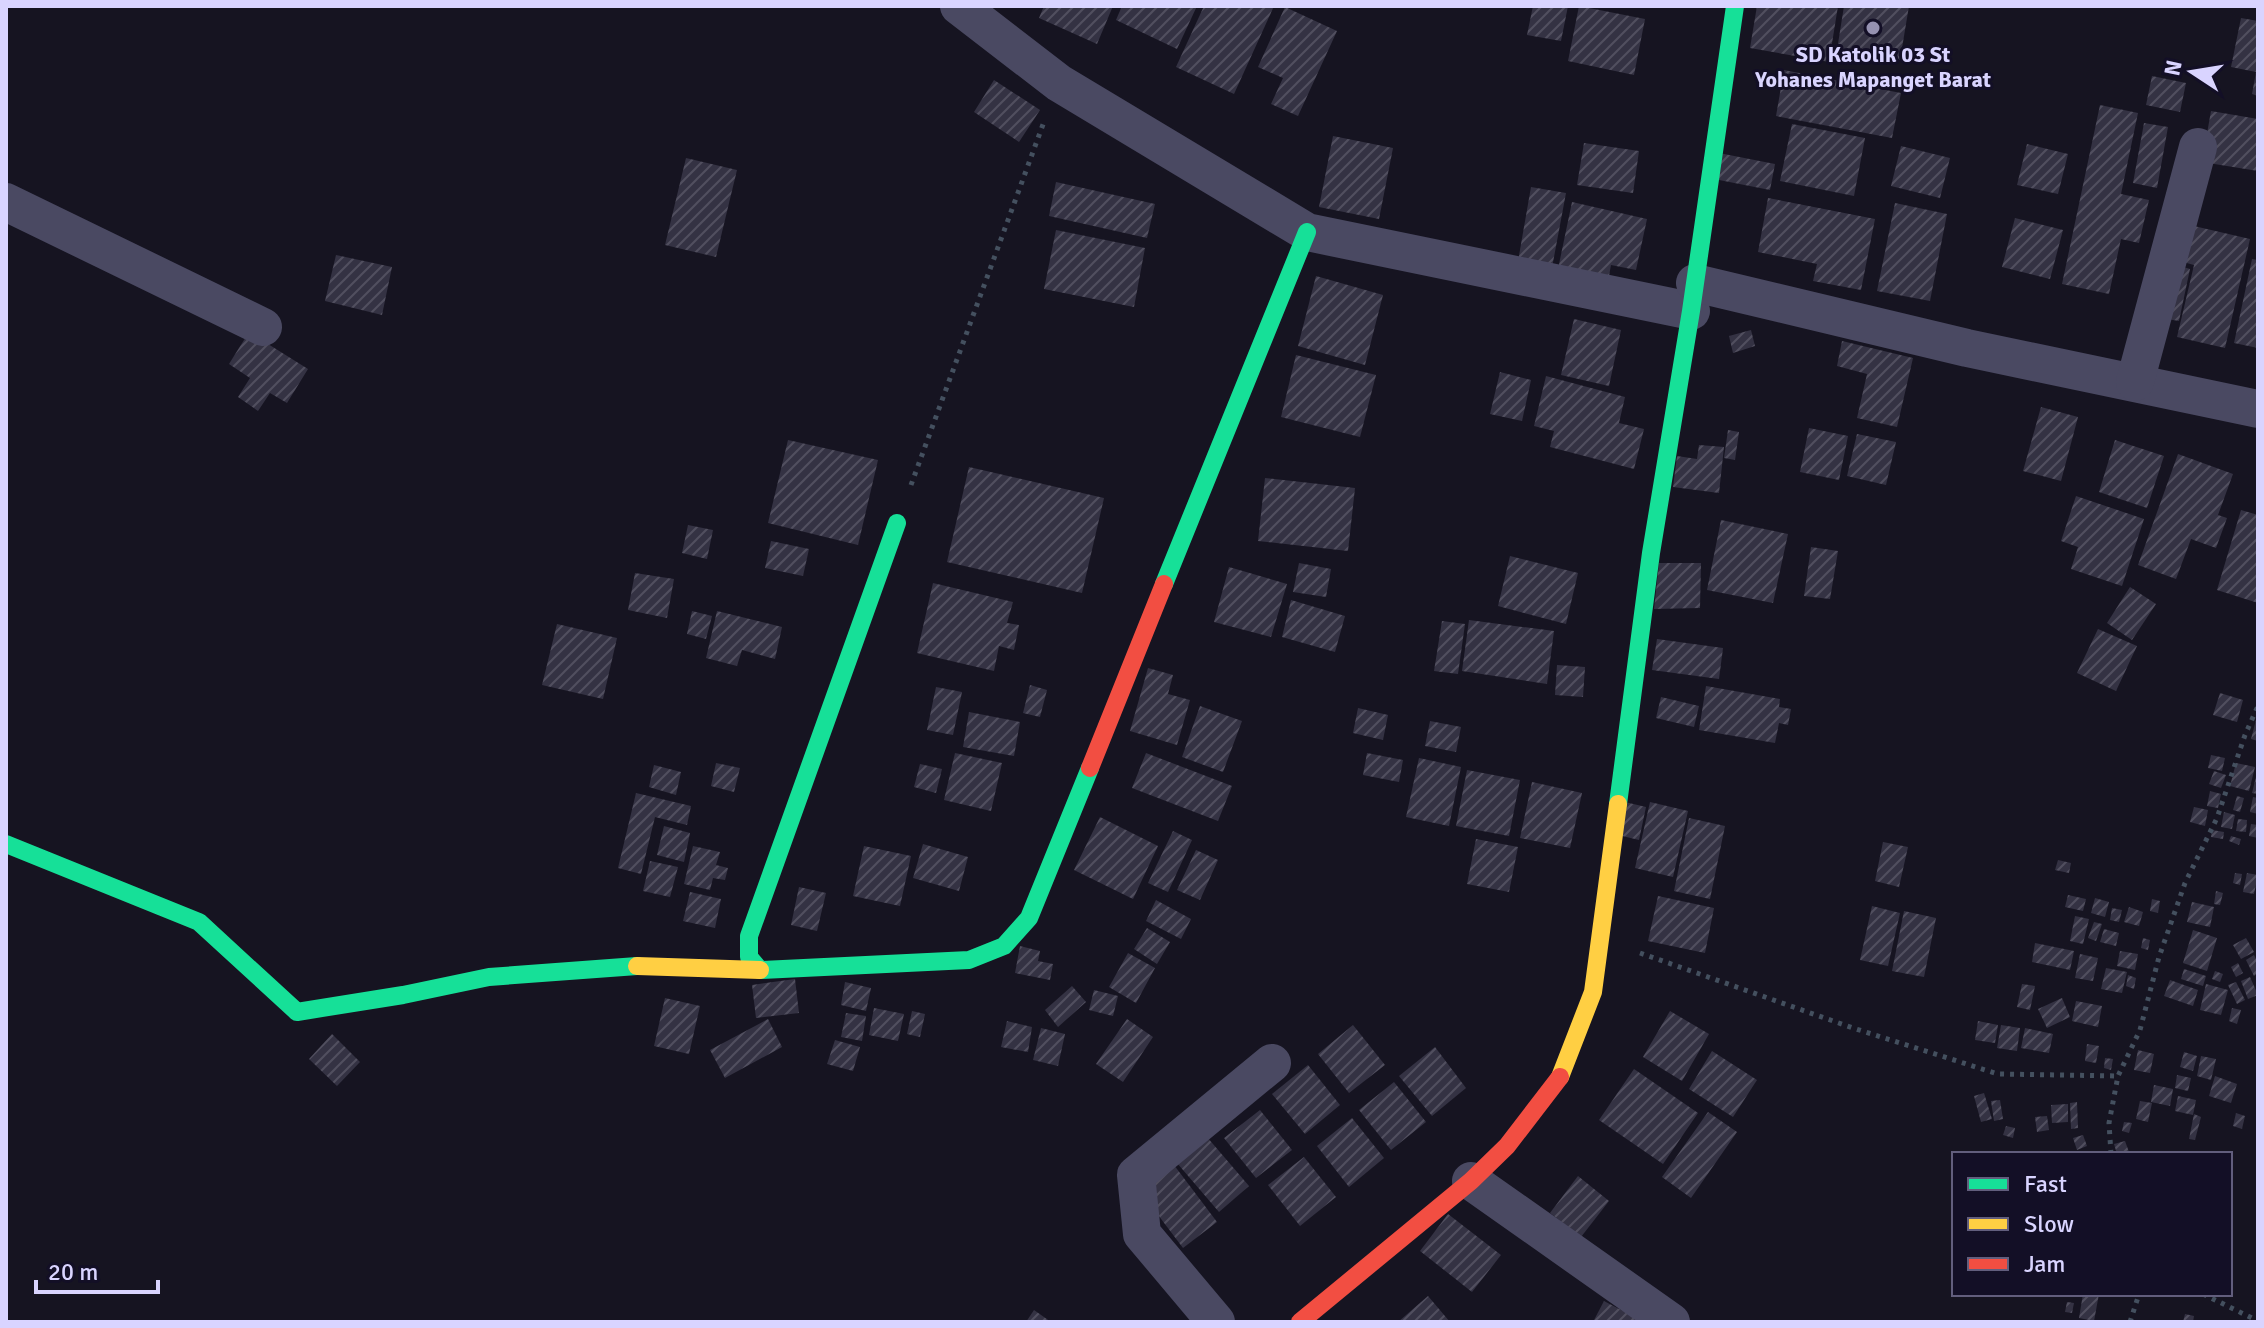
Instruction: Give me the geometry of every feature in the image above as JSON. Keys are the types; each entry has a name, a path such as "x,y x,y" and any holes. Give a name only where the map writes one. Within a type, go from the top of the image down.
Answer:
{"street":[{"path":"959,6 1059,83 1307,232 1693,297 1967,348 2258,409"},
{"path":"1300,1322 1471,1181 1507,1146 1561,1076 1593,992 1651,553 1693,297 1735,6"},
{"path":"2135,382 2198,147"},
{"path":"6,202 263,327"},
{"path":"6,844 199,922 297,1012 489,977 623,965 760,970 969,960 1004,946 1029,918 1307,232"},
{"path":"760,970 749,957 749,936 897,523"},
{"path":"1216,1322 1142,1234 1136,1175 1272,1063"},
{"path":"1471,1181 1671,1322"}],"path":[{"path":"897,523 1059,83"},
{"path":"2111,1152 2109,1123 2118,1076 2140,1030 2159,957 2185,883 2217,818 2258,706"},
{"path":"1601,939 1707,979 1998,1074 2118,1076"},
{"path":"2130,1322 2138,1296"},
{"path":"2207,1296 2258,1321"}],"building":[{"path":"1044,6 1113,6 1097,44 1039,18"},
{"path":"1122,6 1197,6 1177,49 1116,20"},
{"path":"1204,6 1274,6 1234,94 1176,67"},
{"path":"1533,6 1568,6 1561,41 1527,35"},
{"path":"1579,6 1645,19 1634,75 1568,61"},
{"path":"1757,6 1838,6 1829,62 1750,48"},
{"name":"SD Katolik 03 St Yohanes Mapanget Barat","path":"1844,6 1909,6 1900,60 1837,50"},
{"path":"1285,7 1337,31 1298,116 1271,104 1283,78 1258,67"},
{"path":"2241,18 2258,21 2258,96 2252,94 2256,72 2231,67"},
{"path":"1784,70 1901,93 1892,138 1776,116"},
{"path":"2152,76 2186,83 2180,112 2146,105"},
{"path":"994,80 1040,110 1019,142 974,112"},
{"path":"2100,105 2138,113 2121,194 2149,200 2139,243 2121,239 2109,294 2062,284"},
{"path":"2211,111 2258,119 2258,171 2202,162"},
{"path":"2144,123 2168,127 2157,188 2133,183"},
{"path":"1792,124 1865,138 1854,196 1780,181"},
{"path":"1333,136 1393,148 1379,219 1319,207"},
{"path":"1584,143 1639,151 1633,193 1577,185"},
{"path":"2027,144 2068,154 2058,194 2017,185"},
{"path":"1901,146 1950,158 1940,198 1891,186"},
{"path":"1719,153 1775,164 1770,190 1714,179"},
{"path":"686,158 737,170 716,257 665,245"},
{"path":"1056,182 1155,204 1147,238 1049,216"},
{"path":"1531,187 1566,193 1551,273 1517,267"},
{"path":"1768,198 1875,219 1861,290 1813,281 1817,264 1758,252"},
{"path":"1572,202 1647,219 1636,270 1611,265 1609,276 1558,269"},
{"path":"1895,203 1947,214 1930,301 1877,291"},
{"path":"2015,218 2063,230 2050,279 2002,267"},
{"path":"2181,223 2250,239 2225,348 2177,337 2194,265 2172,259"},
{"path":"1056,230 1145,248 1134,307 1044,289"},
{"path":"336,255 392,267 382,315 325,301"},
{"path":"2252,259 2258,260 2258,348 2234,343"},
{"path":"2173,264 2190,269 2179,321 2161,318"},
{"path":"1316,276 1383,295 1365,365 1298,346"},
{"path":"1574,319 1621,330 1609,386 1561,375"},
{"path":"1751,330 1755,346 1733,353 1729,336"},
{"path":"249,332 308,369 287,403 270,393 258,411 238,397 250,378 229,364"},
{"path":"1842,341 1913,358 1897,427 1857,418 1867,374 1837,366"},
{"path":"1296,355 1376,375 1360,437 1281,417"},
{"path":"1500,372 1531,380 1522,421 1490,414"},
{"path":"1546,376 1625,397 1619,423 1644,429 1634,469 1550,447 1554,431 1534,426"},
{"path":"2041,407 2078,417 2061,481 2023,471"},
{"path":"1809,428 1848,436 1839,480 1800,472"},
{"path":"1728,430 1739,432 1735,460 1724,458"},
{"path":"1857,434 1896,442 1886,485 1847,476"},
{"path":"788,440 878,460 858,545 768,523"},
{"path":"2115,440 2164,456 2147,508 2099,492"},
{"path":"1699,445 1724,447 1719,493 1673,487 1677,456 1697,459"},
{"path":"2178,454 2233,474 2218,515 2227,518 2216,548 2191,539 2176,579 2138,565"},
{"path":"969,467 1104,498 1082,593 947,562"},
{"path":"1265,478 1355,488 1348,551 1258,541"},
{"path":"2076,496 2144,519 2122,586 2071,569 2078,547 2061,541"},
{"path":"2241,510 2258,515 2258,603 2217,590"},
{"path":"1721,520 1788,534 1773,603 1707,590"},
{"path":"688,525 713,530 707,559 682,553"},
{"path":"771,541 809,549 803,576 765,568"},
{"path":"1811,547 1838,551 1830,599 1804,596"},
{"path":"1510,556 1578,573 1566,624 1498,606"},
{"path":"1299,563 1331,569 1326,597 1293,592"},
{"path":"1659,563 1701,563 1700,608 1654,609"},
{"path":"1229,567 1287,584 1271,637 1214,622"},
{"path":"635,573 674,579 667,618 628,610"},
{"path":"933,583 1013,602 1007,623 1019,625 1014,650 999,646 994,671 917,653"},
{"path":"2130,587 2156,604 2132,640 2107,623"},
{"path":"1291,600 1345,616 1335,652 1282,637"},
{"path":"692,611 712,616 706,639 687,634"},
{"path":"717,611 782,627 775,659 742,650 737,666 706,658"},
{"path":"1469,620 1554,631 1547,684 1462,671"},
{"path":"1442,621 1465,624 1458,674 1434,671"},
{"path":"557,624 617,638 603,699 542,685"},
{"path":"2098,629 2137,646 2116,691 2077,673"},
{"path":"1657,639 1723,648 1719,679 1652,670"},
{"path":"1557,665 1585,667 1583,697 1555,695"},
{"path":"1148,668 1173,675 1168,694 1190,700 1177,745 1130,731"},
{"path":"1030,685 1047,690 1040,717 1023,713"},
{"path":"1706,686 1780,699 1779,707 1791,709 1788,725 1779,723 1775,743 1699,730"},
{"path":"936,687 962,692 953,735 927,730"},
{"path":"2220,693 2243,700 2237,722 2213,715"},
{"path":"1661,697 1699,706 1694,727 1656,718"},
{"path":"1200,706 1242,721 1223,772 1182,757"},
{"path":"1358,708 1388,715 1383,740 1353,733"},
{"path":"969,712 1020,722 1014,756 963,747"},
{"path":"2258,716 2258,741 2251,739"},
{"path":"1430,721 1461,727 1456,752 1425,746"},
{"path":"955,753 1002,763 991,811 944,800"},
{"path":"1146,753 1232,786 1218,821 1132,788"},
{"path":"1367,753 1403,760 1399,782 1363,775"},
{"path":"2211,755 2225,758 2222,771 2208,768"},
{"path":"1419,758 1461,767 1449,826 1406,817"},
{"path":"716,763 740,768 734,792 711,786"},
{"path":"2236,763 2255,767 2249,791 2230,786"},
{"path":"920,764 942,769 936,793 914,787"},
{"path":"654,765 681,772 676,795 649,787"},
{"path":"1467,770 1520,780 1509,836 1456,826"},
{"path":"2214,771 2226,775 2221,788 2209,784"},
{"path":"2258,773 2258,794 2252,793"},
{"path":"1532,782 1582,793 1570,848 1520,838"},
{"path":"2210,791 2221,794 2218,808 2207,806"},
{"path":"636,793 691,806 687,825 655,817 641,874 618,868"},
{"path":"2237,796 2244,798 2240,812 2233,810"},
{"path":"2253,797 2258,798 2258,814 2250,812"},
{"path":"1625,802 1646,807 1639,840 1618,835"},
{"path":"1650,802 1688,811 1673,877 1635,868"},
{"path":"2194,807 2208,810 2205,826 2190,822"},
{"path":"2224,812 2235,815 2232,829 2221,827"},
{"path":"1100,817 1158,846 1133,899 1074,870"},
{"path":"1689,818 1725,826 1710,899 1674,891"},
{"path":"2238,819 2247,820 2246,832 2236,831"},
{"path":"2251,824 2258,825 2258,838 2249,836"},
{"path":"664,826 690,833 684,862 657,855"},
{"path":"2212,830 2224,832 2223,839 2211,837"},
{"path":"1173,831 1192,840 1168,892 1148,883"},
{"path":"2231,836 2241,839 2239,845 2229,841"},
{"path":"1476,839 1518,847 1509,892 1467,884"},
{"path":"1883,842 1908,847 1899,887 1875,881"},
{"path":"923,844 968,857 959,891 913,878"},
{"path":"693,846 720,852 716,865 728,868 725,880 713,878 710,890 684,884"},
{"path":"864,846 911,856 900,906 853,896"},
{"path":"1196,850 1218,860 1200,900 1177,890"},
{"path":"2058,860 2071,863 2069,873 2055,870"},
{"path":"650,861 678,867 670,897 643,891"},
{"path":"2235,873 2242,874 2240,885 2233,883"},
{"path":"2247,873 2258,875 2254,894 2243,892"},
{"path":"799,887 826,893 817,931 791,925"},
{"path":"2216,891 2223,893 2220,905 2214,904"},
{"path":"690,892 721,899 715,928 683,921"},
{"path":"2068,895 2086,899 2083,911 2065,907"},
{"path":"1658,896 1714,908 1705,953 1648,941"},
{"path":"2095,898 2109,902 2105,917 2091,913"},
{"path":"2152,899 2160,901 2158,913 2150,911"},
{"path":"1156,900 1191,919 1181,939 1146,921"},
{"path":"2192,902 2214,907 2210,927 2187,922"},
{"path":"1872,906 1900,913 1888,966 1860,960"},
{"path":"2129,907 2143,912 2139,926 2124,922"},
{"path":"2112,908 2122,910 2119,922 2110,920"},
{"path":"1904,911 1936,918 1924,977 1892,971"},
{"path":"2075,916 2089,919 2083,944 2070,941"},
{"path":"2094,922 2102,924 2096,941 2088,938"},
{"path":"1147,928 1170,942 1157,964 1134,949"},
{"path":"2104,929 2119,933 2116,946 2100,942"},
{"path":"2193,930 2217,938 2207,971 2183,963"},
{"path":"2143,938 2150,940 2148,950 2141,948"},
{"path":"2246,938 2254,952 2241,959 2233,945"},
{"path":"2035,943 2074,951 2070,970 2032,962"},
{"path":"1020,946 1040,951 1038,961 1053,964 1050,980 1015,973"},
{"path":"2120,951 2138,954 2135,970 2117,966"},
{"path":"1128,953 1155,968 1136,1003 1109,987"},
{"path":"2080,954 2098,958 2093,981 2075,978"},
{"path":"2254,955 2258,973 2254,976 2246,960"},
{"path":"2238,963 2243,973 2236,977 2231,967"},
{"path":"2106,968 2127,972 2122,993 2101,989"},
{"path":"2184,969 2206,976 2203,986 2181,979"},
{"path":"2215,971 2223,974 2220,982 2212,979"},
{"path":"2128,975 2136,978 2134,989 2126,986"},
{"path":"2250,977 2258,995 2248,999 2241,981"},
{"path":"795,979 799,1013 756,1018 752,985"},
{"path":"2170,980 2198,990 2193,1006 2164,996"},
{"path":"845,982 871,988 866,1011 841,1005"},
{"path":"2236,982 2245,1000 2237,1004 2228,985"},
{"path":"2022,984 2035,986 2030,1010 2017,1007"},
{"path":"2206,984 2228,990 2221,1015 2200,1010"},
{"path":"1072,986 1086,1002 1058,1027 1045,1010"},
{"path":"1094,990 1118,996 1113,1016 1089,1010"},
{"path":"665,998 700,1006 689,1054 654,1046"},
{"path":"2062,998 2070,1017 2047,1028 2038,1009"},
{"path":"2076,1001 2102,1006 2098,1027 2072,1021"},
{"path":"874,1008 904,1014 898,1041 869,1035"},
{"path":"2232,1008 2241,1010 2237,1024 2229,1021"},
{"path":"912,1011 925,1014 920,1037 907,1034"},
{"path":"1670,1011 1709,1034 1682,1081 1643,1057"},
{"path":"846,1013 866,1016 862,1041 841,1037"},
{"path":"768,1019 782,1047 725,1078 710,1050"},
{"path":"1127,1019 1153,1037 1123,1082 1096,1064"},
{"path":"1007,1021 1032,1027 1028,1052 1001,1047"},
{"path":"1978,1021 1998,1025 1995,1043 1975,1040"},
{"path":"1353,1025 1385,1065 1349,1093 1318,1054"},
{"path":"2001,1025 2020,1028 2017,1051 1997,1048"},
{"path":"1041,1028 1065,1034 1058,1066 1033,1060"},
{"path":"2025,1028 2053,1034 2049,1053 2021,1048"},
{"path":"332,1034 360,1062 337,1086 309,1059"},
{"path":"835,1040 860,1047 853,1071 827,1064"},
{"path":"2087,1044 2099,1046 2096,1063 2085,1061"},
{"path":"1435,1047 1466,1088 1432,1116 1399,1076"},
{"path":"2138,1050 2154,1054 2150,1073 2134,1070"},
{"path":"1712,1051 1757,1080 1733,1117 1689,1089"},
{"path":"2184,1052 2197,1056 2193,1071 2180,1067"},
{"path":"2201,1056 2216,1059 2211,1080 2197,1076"},
{"path":"2105,1058 2113,1059 2111,1070 2104,1068"},
{"path":"1308,1065 1340,1105 1305,1134 1272,1094"},
{"path":"1634,1069 1698,1113 1663,1164 1599,1120"},
{"path":"2177,1075 2191,1078 2188,1091 2175,1088"},
{"path":"2215,1076 2237,1084 2231,1103 2209,1096"},
{"path":"1394,1082 1426,1122 1391,1150 1359,1110"},
{"path":"2154,1085 2173,1089 2170,1106 2151,1102"},
{"path":"1984,1093 1992,1119 1981,1122 1974,1096"},
{"path":"2178,1096 2196,1100 2193,1115 2175,1111"},
{"path":"2000,1100 2003,1119 1994,1121 1991,1101"},
{"path":"2140,1101 2152,1103 2148,1122 2136,1119"},
{"path":"2077,1102 2078,1128 2071,1129 2070,1103"},
{"path":"2068,1104 2068,1122 2052,1123 2051,1105"},
{"path":"1260,1110 1292,1150 1256,1178 1224,1138"},
{"path":"1708,1112 1737,1132 1691,1198 1662,1177"},
{"path":"2236,1113 2245,1116 2242,1129 2233,1126"},
{"path":"2194,1114 2201,1117 2195,1140 2189,1139"},
{"path":"2047,1116 2049,1130 2037,1132 2035,1117"},
{"path":"1352,1118 1384,1158 1349,1187 1317,1146"},
{"path":"2124,1122 2132,1123 2129,1133 2122,1131"},
{"path":"2006,1126 2015,1128 2013,1138 2003,1135"},
{"path":"1201,1130 1249,1186 1219,1212 1171,1156"},
{"path":"2083,1135 2087,1146 2077,1150 2073,1138"},
{"path":"2125,1141 2129,1152 2116,1152 2114,1144"},
{"path":"1304,1157 1336,1197 1300,1226 1268,1185"},
{"path":"1174,1165 1217,1222 1183,1248 1140,1191"},
{"path":"1578,1176 1609,1201 1581,1237 1550,1213"},
{"path":"1448,1214 1501,1255 1472,1292 1420,1251"},
{"path":"1428,1296 1450,1322 1398,1322"},
{"path":"2083,1296 2099,1296 2094,1321 2079,1318"},
{"path":"1604,1301 1644,1322 1593,1322"},
{"path":"2067,1302 2074,1303 2072,1313 2065,1312"},
{"path":"1034,1310 1051,1322 1026,1322"},
{"path":"2185,1314 2194,1316 2193,1322 2183,1322"}],"traffic: fast":[{"path":"1618,804 1651,553 1691,311 1735,6"},
{"path":"1164,584 1307,232"},
{"path":"897,523 749,936 749,957 760,970 969,960 1004,946 1029,918 1090,768"},
{"path":"6,844 199,922 297,1012 489,977 637,966"}],"traffic: slow":[{"path":"1560,1077 1593,992 1618,804"},
{"path":"637,966 760,970"}],"traffic: jam":[{"path":"1090,768 1164,584"},
{"path":"1300,1322 1471,1181 1507,1146 1560,1077"}],"place":[{"name":"SD Katolik 03 St Yohanes Mapanget Barat","path":"1873,28"}]}
